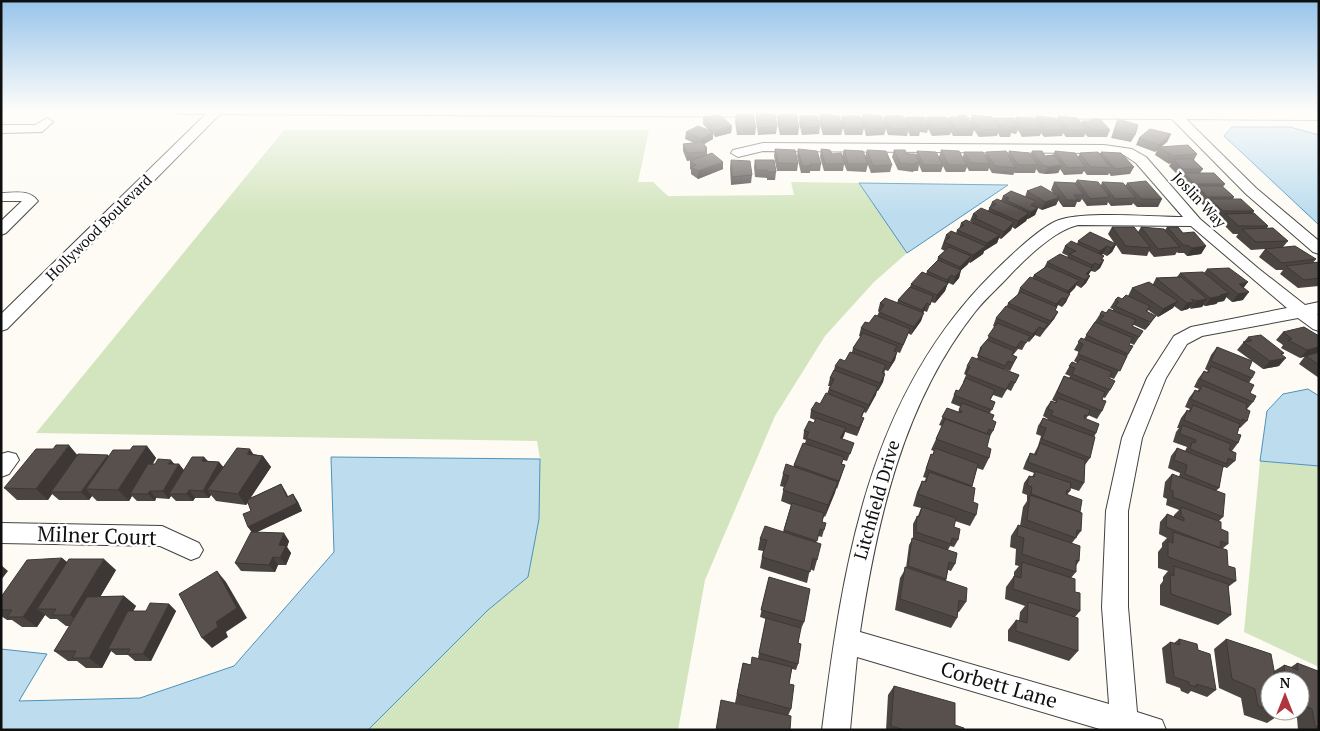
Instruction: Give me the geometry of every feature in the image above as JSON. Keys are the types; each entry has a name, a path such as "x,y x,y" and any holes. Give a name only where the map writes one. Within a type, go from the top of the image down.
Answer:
{"street":[{"name":"Hollywood Boulevard","path":"1,324 183,144"},
{"path":"1203,144 1251,191 1319,249"},
{"name":"Joslin Way","path":"738,153 762,147 1104,149 1127,152 1141,160 1195,222 1253,274 1310,310 1319,325"},
{"path":"1,197 29,198 31,204 1,230"},
{"name":"Litchfield Drive","path":"836,730 858,560 890,448 931,362 969,307 1017,258 1062,224 1078,221 1195,222"},
{"path":"1124,725 1115,607 1117,511 1132,438 1157,378 1180,340 1197,331 1310,310"},
{"name":"Milner Court","path":"1,532 162,536 191,550"},
{"name":"Corbett Lane","path":"846,642 1124,725 1152,730"}],"green space":[{"path":"272,144 646,144 638,182 653,182 668,196 794,195 791,182 859,183 907,253 874,282 825,336 775,416 705,580 678,730 368,730 488,610 528,577 540,459 537,441 36,433"},
{"path":"1260,461 1319,466 1319,667 1244,632"}],"water":[{"path":"1233,144 1319,144 1319,225"},
{"path":"859,183 1008,185 907,253"},
{"path":"1308,389 1319,396 1319,466 1260,461 1267,411 1283,394"},
{"path":"331,457 540,459 539,519 528,577 488,610 368,730 1,730 1,649 47,654 19,701 140,698 234,666 334,552"}],"building":[{"path":"683,144 704,144 707,148 705,149 706,152 687,153"},
{"path":"1188,145 1197,154 1173,156 1159,147"},
{"path":"775,149 795,150 798,164 778,163"},
{"path":"798,149 817,151 821,164 802,166"},
{"path":"821,149 830,150 832,154 841,153 845,164 825,164"},
{"path":"844,150 863,151 868,164 848,164"},
{"path":"867,150 886,151 892,165 873,166"},
{"path":"894,150 905,150 907,154 915,154 920,163 914,163 915,165 900,163"},
{"path":"941,150 959,151 967,165 948,165"},
{"path":"917,151 936,152 943,165 924,165"},
{"path":"1006,151 1016,168 995,166 986,152"},
{"path":"1009,151 1029,153 1038,165 1018,165"},
{"path":"1032,151 1042,151 1045,156 1054,155 1062,165 1048,167 1042,165"},
{"path":"1055,151 1075,153 1086,167 1067,168"},
{"path":"964,152 983,152 990,164 971,163"},
{"path":"1098,152 1111,168 1090,167 1080,153"},
{"path":"1101,152 1121,153 1134,167 1115,169"},
{"path":"712,153 723,162 698,171 691,167 696,165 690,161"},
{"path":"1173,159 1192,159 1203,169 1183,169"},
{"path":"731,160 750,161 752,175 732,177"},
{"path":"755,160 774,160 776,172 756,170"},
{"path":"1184,173 1214,173 1225,184 1194,184"},
{"path":"1077,180 1098,182 1110,197 1090,199"},
{"path":"1146,181 1162,199 1141,199 1127,183"},
{"path":"1054,182 1075,183 1084,195 1074,195 1078,200 1067,200"},
{"path":"1102,182 1123,183 1136,198 1115,199"},
{"path":"1041,186 1060,197 1045,202 1027,191"},
{"path":"1198,186 1222,186 1234,197 1207,197"},
{"path":"1011,191 1036,201 1031,205 1038,208 1031,212 1006,200 1009,198 1003,196"},
{"path":"997,199 1029,213 1018,221 989,208 996,204 992,202"},
{"path":"1210,199 1241,199 1254,211 1223,211"},
{"path":"981,208 1014,222 1004,232 975,218 977,216 973,214"},
{"path":"1254,213 1268,226 1239,226 1225,214"},
{"path":"966,220 1000,235 987,243 957,230 964,225 961,223"},
{"path":"1112,227 1134,227 1151,248 1126,246"},
{"path":"1141,227 1164,229 1180,247 1158,249"},
{"path":"1167,227 1178,227 1183,233 1194,232 1206,246 1192,248 1183,245"},
{"path":"1273,228 1288,241 1256,242 1242,229"},
{"path":"951,231 986,246 973,255 944,242 950,237 946,235"},
{"path":"1090,232 1116,244 1111,248 1107,246 1100,251 1078,241"},
{"path":"1071,241 1104,256 1101,259 1104,260 1099,265 1095,263 1092,265 1069,254 1076,251 1065,246"},
{"path":"1295,246 1316,259 1282,263 1265,249"},
{"path":"949,247 971,256 960,267 938,257"},
{"path":"1060,254 1092,268 1086,274 1090,276 1085,280 1047,262"},
{"path":"938,260 961,270 955,277 951,275 947,280 927,271"},
{"path":"1319,262 1319,278 1304,280 1286,266"},
{"path":"1047,266 1079,280 1068,291 1034,275"},
{"path":"1229,268 1248,282 1239,284 1249,292 1238,294 1207,269"},
{"path":"922,272 948,283 937,295 911,284"},
{"path":"1203,272 1229,293 1210,298 1180,273"},
{"path":"1030,277 1070,294 1066,299 1062,298 1056,304 1020,288"},
{"path":"1181,277 1207,299 1196,301 1191,299 1194,302 1187,303 1156,278"},
{"path":"1149,282 1178,301 1163,309 1132,288"},
{"path":"910,287 933,296 930,305 927,303 922,310 898,300"},
{"path":"1021,292 1057,307 1055,310 1058,312 1051,321 1008,303"},
{"path":"1126,295 1150,306 1146,311 1156,316 1150,322 1115,306 1119,302 1115,300 1118,297 1122,299"},
{"path":"885,298 924,313 914,327 879,312 884,305 880,303"},
{"path":"1006,306 1048,324 1044,329 1039,327 1033,334 996,318"},
{"path":"1109,309 1136,320 1132,326 1143,331 1139,337 1100,320 1104,316 1100,314 1102,311 1106,313"},
{"path":"875,315 910,329 903,345 861,328 865,322 869,323"},
{"path":"1095,322 1133,338 1129,345 1133,346 1128,354 1086,335"},
{"path":"997,323 1030,336 1026,343 1021,341 1016,348 988,336"},
{"path":"1304,327 1319,336 1319,347 1307,350 1288,340 1292,339 1283,332"},
{"path":"863,333 897,346 894,351 897,352 891,363 853,348"},
{"path":"1261,335 1284,353 1281,354 1286,358 1270,361 1243,342 1252,341 1248,337"},
{"path":"1081,338 1127,356 1120,371 1078,354 1083,344 1078,342"},
{"path":"987,340 1014,351 1012,355 1017,357 1013,363 1008,361 1005,366 978,355 982,348 980,348"},
{"path":"1217,347 1252,361 1249,369 1255,372 1252,378 1211,361"},
{"path":"850,352 886,365 882,373 885,374 880,383 835,366 840,359 845,361"},
{"path":"1319,352 1319,365 1306,356"},
{"path":"972,357 1019,375 1015,383 1011,381 1006,390 966,374 970,367 967,366"},
{"path":"1080,359 1112,372 1109,378 1115,381 1110,390 1072,374 1075,368 1069,366 1072,362 1077,364"},
{"path":"1211,366 1254,385 1250,393 1256,396 1253,402 1200,379 1204,371 1208,373"},
{"path":"834,370 878,387 869,405 829,389 834,379 830,378"},
{"path":"1064,376 1105,392 1102,400 1106,401 1102,411 1057,392"},
{"path":"966,378 995,390 990,400 995,402 992,410 954,395 956,390 959,391"},
{"path":"1202,385 1247,404 1246,409 1250,411 1247,421 1242,419 1242,421 1191,399 1195,390 1199,392"},
{"path":"826,393 865,408 861,417 864,418 859,428 811,410 816,402 820,404"},
{"path":"1058,398 1090,410 1088,416 1085,415 1084,418 1099,424 1096,433 1051,415 1053,411 1048,409 1051,401 1056,403"},
{"path":"962,403 994,415 992,420 996,422 993,431 989,429 987,434 942,417 947,408 961,413 962,411 959,410"},
{"path":"1193,405 1240,424 1237,434 1241,435 1238,443 1184,420 1187,410 1190,412"},
{"path":"816,418 846,428 840,438 854,443 850,454 806,438 809,432 804,431 809,421 814,423"},
{"path":"1043,418 1095,437 1090,458 1042,439 1046,428 1040,426"},
{"path":"945,419 990,435 987,447 991,449 989,458 936,439"},
{"path":"1182,425 1231,444 1229,450 1236,453 1235,461 1228,458 1227,464 1190,449 1192,442 1195,443 1196,440 1180,434"},
{"path":"803,443 844,457 841,464 845,465 839,481 794,465"},
{"path":"1040,443 1085,460 1084,483 1028,462 1030,453 1036,455"},
{"path":"56,445 69,445 36,489 4,488 36,449 53,449"},
{"path":"133,446 147,446 118,490 86,489 113,450 130,450"},
{"path":"237,448 250,449 247,454 263,456 238,494 207,490"},
{"path":"935,448 978,464 972,486 926,469"},
{"path":"1177,448 1223,466 1219,488 1185,474 1187,465 1174,460"},
{"path":"78,454 108,455 81,492 51,492"},
{"path":"192,457 204,457 202,461 219,462 203,491 189,490 187,494 169,494"},
{"path":"158,459 171,460 168,464 179,464 163,491 150,491 148,494 130,494 148,464 155,464"},
{"path":"786,464 838,482 828,505 783,490 789,476 783,474"},
{"path":"1035,471 1071,483 1070,491 1067,490 1066,494 1082,500 1080,512 1031,494 1032,487 1027,485 1029,476 1034,477"},
{"path":"929,472 975,488 973,502 978,504 976,515 918,494 922,481 926,482"},
{"path":"1172,474 1225,494 1223,517 1173,497 1173,491 1170,490"},
{"path":"281,484 287,497 293,494 297,503 248,527 243,514 251,511 247,500"},
{"path":"1030,495 1082,513 1081,531 1077,530 1076,538 1027,520"},
{"path":"792,503 824,513 822,522 826,523 824,530 820,529 817,541 784,530"},
{"path":"922,507 956,518 954,527 960,529 958,540 952,538 951,544 916,532 917,516 919,517"},
{"path":"1181,507 1221,522 1221,529 1228,532 1228,544 1221,541 1220,548 1166,527 1167,514 1184,521 1184,518 1181,516"},
{"path":"1018,525 1080,546 1079,561 1076,560 1076,572 1022,554 1024,538 1017,536"},
{"path":"765,526 821,544 817,560 813,558 810,572 762,557 767,540 760,539"},
{"path":"251,532 284,533 279,545 286,546 280,558 273,557 269,565 235,563"},
{"path":"1173,532 1227,550 1228,566 1235,568 1236,581 1168,557 1168,541 1173,543"},
{"path":"912,538 957,553 955,564 949,562 946,579 908,566"},
{"path":"62,558 23,617 7,617 12,610 1,610 1,597 27,560"},
{"path":"69,559 104,559 70,615 52,615 56,609 37,609"},
{"path":"1022,562 1075,579 1075,592 1080,593 1080,611 1013,589 1014,576 1021,578"},
{"path":"1174,566 1228,584 1231,615 1171,594 1170,574 1174,576"},
{"path":"905,567 967,588 966,602 959,600 957,618 900,599"},
{"path":"217,571 237,608 216,622 218,627 202,638 179,594"},
{"path":"769,577 810,589 804,622 761,610"},
{"path":"124,596 89,658 72,658 76,651 54,651 87,597"},
{"path":"1028,602 1078,618 1078,651 1016,631 1016,620 1027,623"},
{"path":"150,603 169,604 143,654 127,654 130,649 108,649 128,611 146,611"},
{"path":"766,618 801,628 798,643 801,644 798,664 759,653"},
{"path":"1179,639 1197,644 1198,650 1210,654 1216,690 1196,684 1197,687 1189,685 1189,682 1174,677 1170,642 1180,645"},
{"path":"1226,639 1271,654 1274,671 1260,671 1260,707 1258,706 1255,689 1232,679"},
{"path":"752,657 792,667 789,684 794,685 791,709 737,694 743,663 751,665"},
{"path":"1297,663 1318,671 1319,727 1315,726 1312,709 1310,708 1310,671 1285,671 1284,665 1298,670"},
{"path":"894,686 955,703 955,725 964,728 964,730 905,730 891,726"},
{"path":"721,700 791,716 790,730 716,730"}]}
